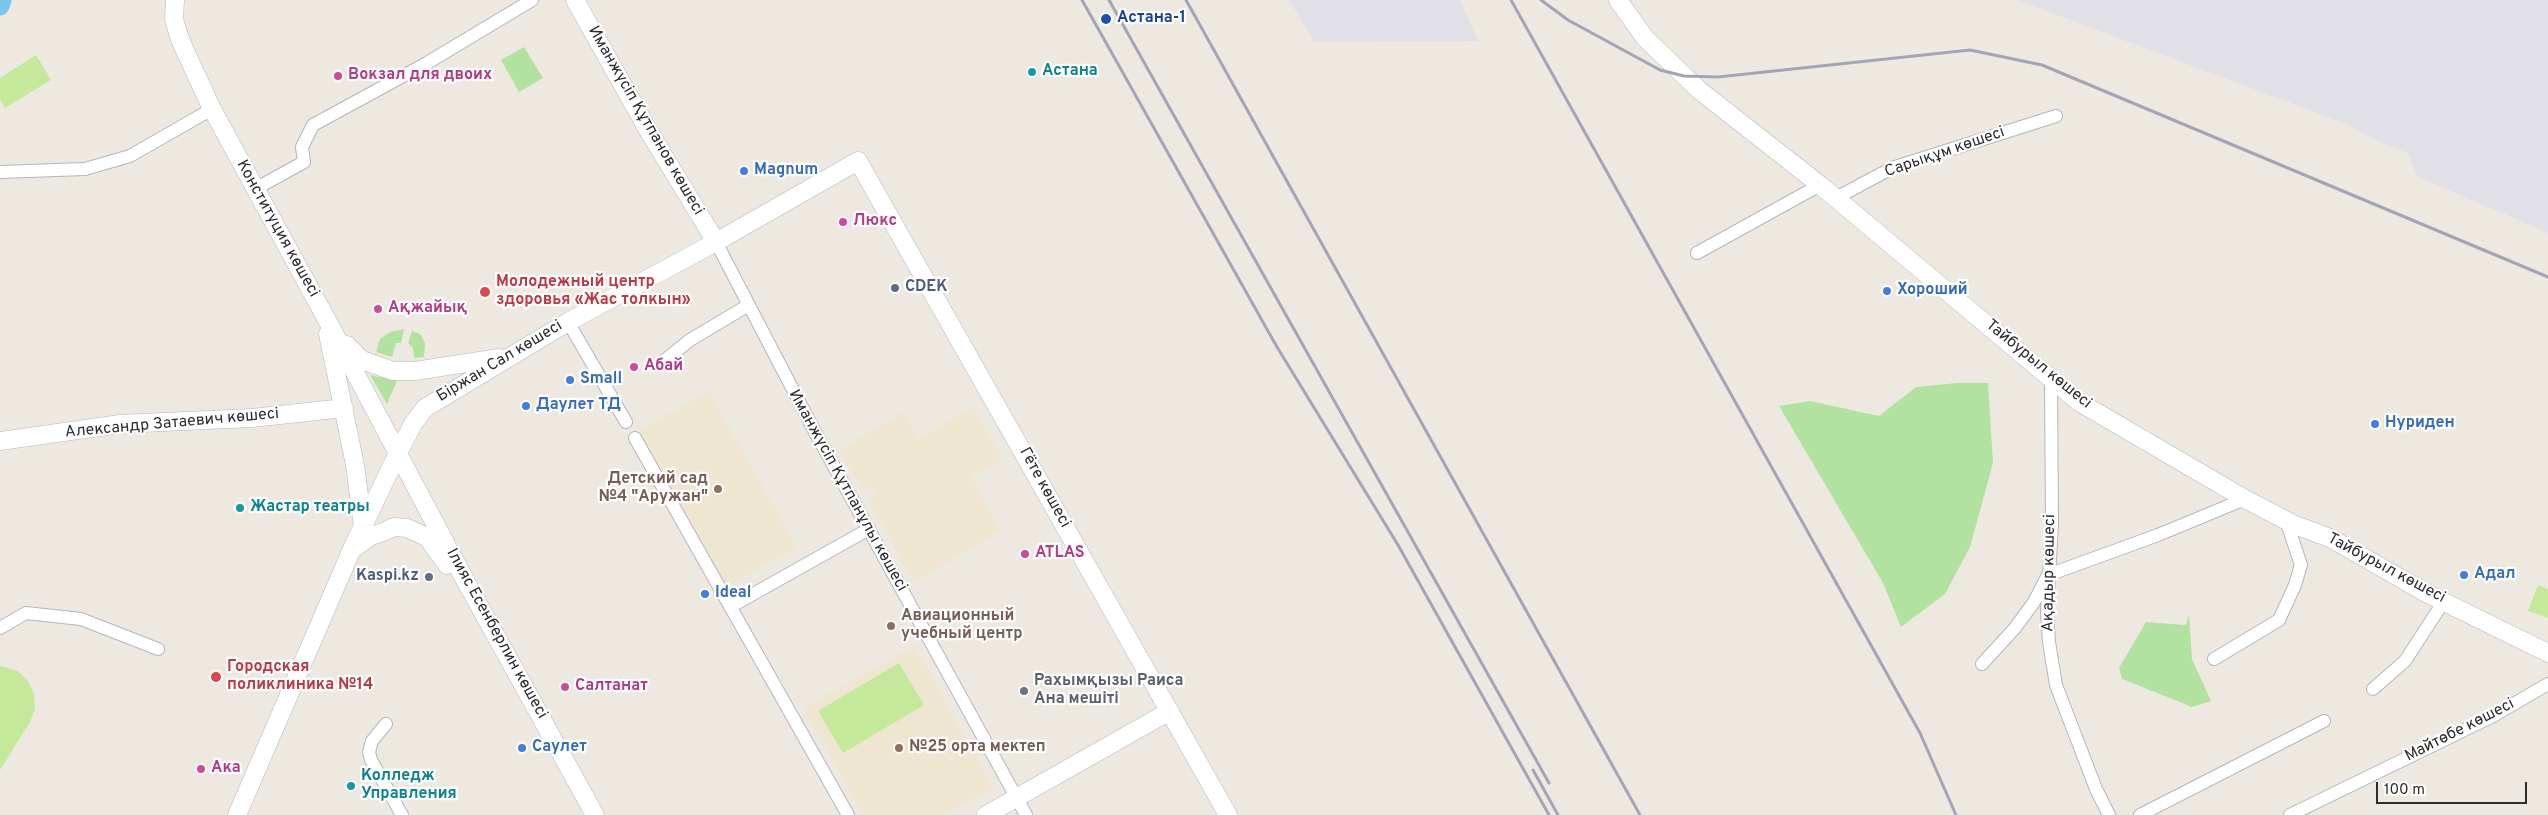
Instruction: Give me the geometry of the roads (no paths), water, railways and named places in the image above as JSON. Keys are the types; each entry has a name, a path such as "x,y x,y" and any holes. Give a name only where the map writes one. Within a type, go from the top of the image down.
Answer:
{"main road":[{"name":"Конституция көшесі","path":"175,0 174,20 212,109 334,331 398,453"},
{"name":"Иманжүсіп Құтпанов көшесі","path":"575,0 648,130 716,242"},
{"name":"Тайбурыл көшесі","path":"1618,0 1645,38 1699,90 1836,198 2079,402 2245,499 2286,520 2330,538 2444,601 2548,653"},
{"name":"Біржан Сал көшесі","path":"237,815 352,549 413,424 425,408 568,322 716,242 858,161"},
{"name":"Гёте көшесі","path":"858,161 1228,815"},
{"path":"324,314 344,408 363,527"},
{"path":"334,331 362,360 393,371 415,371 510,356"},
{"name":"Александр Затаевич көшесі","path":"0,441 120,424 252,418 344,408"},
{"name":"Ілияс Есенберлин көшесі","path":"398,453 479,606 518,671 595,815"},
{"path":"352,549 372,536 394,528 406,528 427,537 479,606"},
{"path":"986,815 1170,711"}],"street":[{"path":"255,189 304,162 302,147 313,125 427,63 532,0"},
{"path":"0,172 86,169 130,156 212,109"},
{"name":"Сарықұм көшесі","path":"1836,198 1892,168 2056,116"},
{"path":"1697,253 1820,185"},
{"name":"Иманжүсіп Құтпанұлы көшесі","path":"716,242 747,306 1026,815"},
{"path":"664,361 690,340 747,306"},
{"path":"568,322 626,422"},
{"name":"Ақадыр көшесі","path":"2051,380 2052,524 2048,575 2049,635 2056,685 2096,789 2109,815"},
{"path":"635,438 848,815"},
{"path":"1982,664 2015,628 2034,602 2048,575 2158,535 2245,499"},
{"path":"2214,659 2279,620 2295,586 2301,565 2286,520"},
{"path":"730,607 869,529"},
{"path":"2373,689 2405,661 2444,601"},
{"path":"0,628 26,614 81,618 158,648"},
{"name":"Майтөбе көшесі","path":"2290,815 2494,716 2548,684"},
{"path":"2140,815 2324,721"},
{"path":"386,724 372,742 371,760 402,815"}],"waterway":[{"path":"0,6 2,0"}],"railway":[{"path":"1082,0 1277,347 1398,545 1549,815"},
{"path":"1109,0 1549,783"},
{"path":"1186,0 1640,815"},
{"path":"1511,0 1920,733 1956,815"},
{"path":"1541,0 1568,20 1660,70 1684,76 1718,77 1970,50 2042,65 2548,277"},
{"path":"1533,770 1558,815"}],"place":[{"name":"Астана-1","path":"1106,19"},
{"name":"Астана","path":"1032,72"},
{"name":"Вокзал для двоих","path":"338,76"},
{"name":"Magnum","path":"744,171"},
{"name":"Люкс","path":"843,222"},
{"name":"CDEK","path":"895,288"},
{"name":"Хороший","path":"1887,291"},
{"name":"Молодежный центр здоровья «Жас толкын»","path":"485,292"},
{"name":"Ақжайық","path":"378,309"},
{"name":"Абай","path":"634,367"},
{"name":"Small","path":"570,380"},
{"name":"Даулет ТД","path":"526,406"},
{"name":"Нуриден","path":"2375,424"},
{"name":"Детский сад №4 \"Аружан\"","path":"718,489"},
{"name":"Жастар театры","path":"240,508"},
{"name":"ATLAS","path":"1025,554"},
{"name":"Адал","path":"2464,575"},
{"name":"Kaspi.kz","path":"429,577"},
{"name":"Ideal","path":"705,594"},
{"name":"Авиационный учебный центр","path":"891,626"},
{"name":"Городская поликлиника №14","path":"216,677"},
{"name":"Салтанат","path":"565,687"},
{"name":"Рахымқызы Раиса Ана мешіті","path":"1024,691"},
{"name":"Саулет","path":"522,748"},
{"name":"№25 орта мектеп","path":"899,748"},
{"name":"Ака","path":"201,769"},
{"name":"Колледж Управления","path":"351,786"}]}
